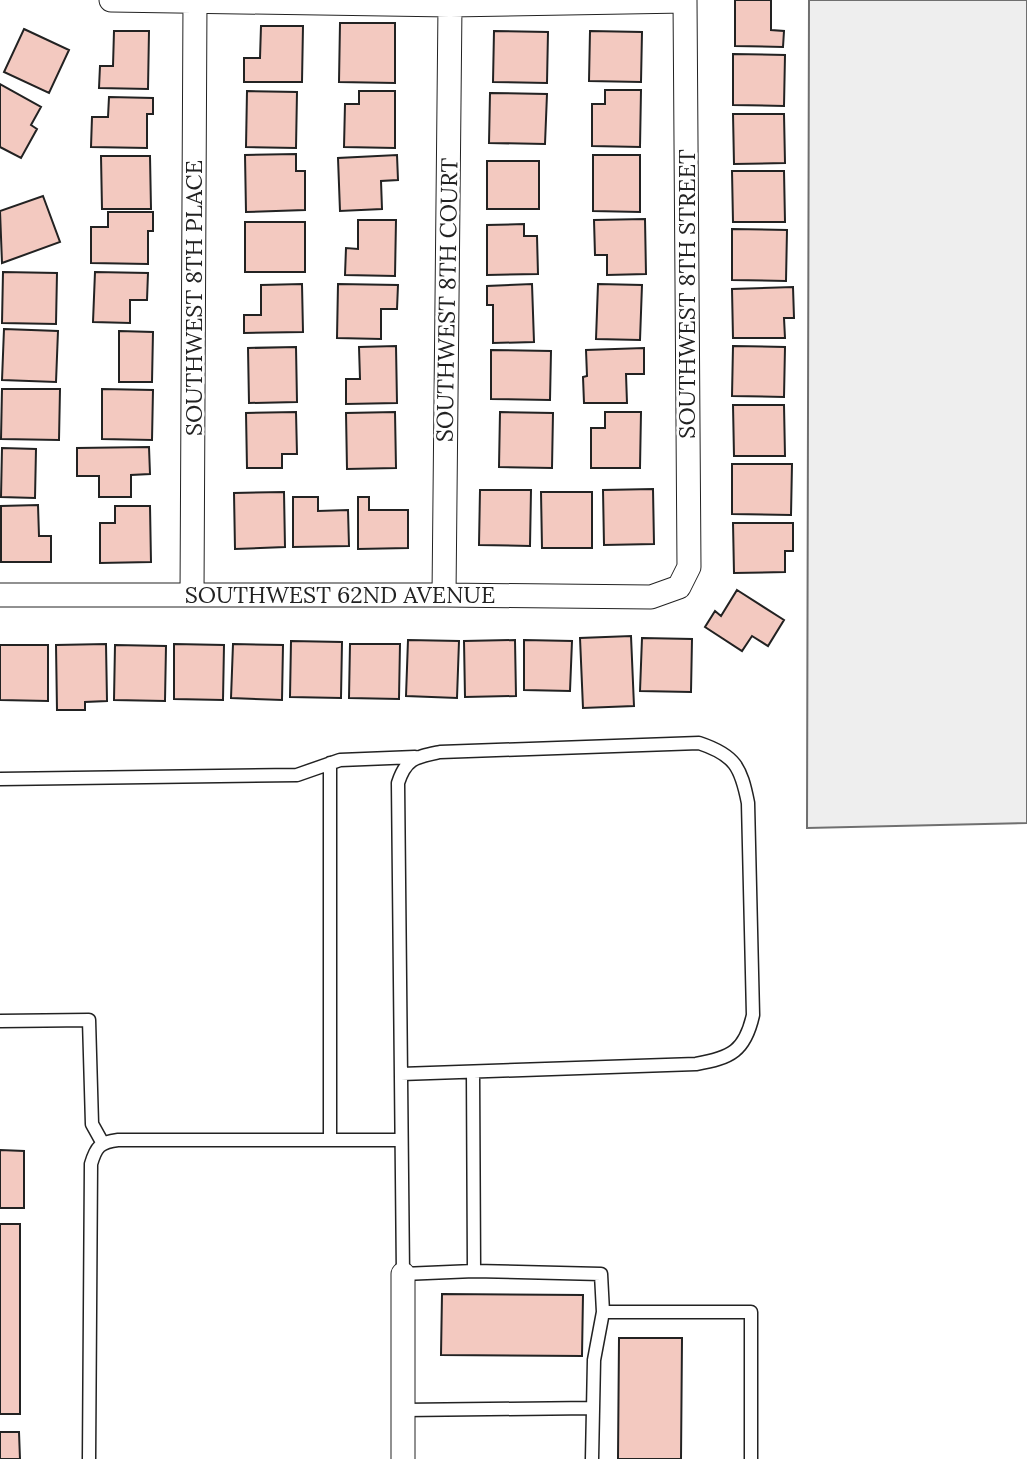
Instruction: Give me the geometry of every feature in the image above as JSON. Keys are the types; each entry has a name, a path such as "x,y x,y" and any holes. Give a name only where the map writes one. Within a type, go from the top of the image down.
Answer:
{"street":[{"path":"111,0 450,5 685,0"},
{"name":"SOUTHWEST 8TH STREET","path":"679,587 689,567 685,0"},
{"name":"SOUTHWEST 8TH PLACE","path":"192,595 195,1"},
{"name":"SOUTHWEST 8TH COURT","path":"444,595 450,5"},
{"name":"SOUTHWEST 62ND AVENUE","path":"0,595 651,597 679,587"},
{"path":"402,1274 403,1459"}],"lane":[{"path":"0,779 297,775 340,760 415,757 440,752 699,743 732,758 743,776 748,803 753,1015 750,1031 734,1053 696,1065 401,1074"},
{"path":"415,757 402,770 398,783 402,1274 474,1271 601,1274 603,1312 594,1360 592,1459"},
{"path":"330,764 330,1140"},
{"path":"0,1021 89,1020 92,1124 102,1142"},
{"path":"473,1072 474,1271"},
{"path":"89,1459 90,1164 95,1149 102,1142 118,1140 401,1140"},
{"path":"603,1312 751,1312 751,1459"},
{"path":"403,1410 592,1408"}],"shaded area":[{"path":"809,0 1027,0 1027,823 807,828"}],"building":[{"path":"735,0 771,0 771,30 784,31 783,47 735,46"},
{"path":"340,23 395,23 395,83 339,82"},
{"path":"261,26 303,26 302,82 244,82 244,58 260,58"},
{"path":"24,29 69,50 49,93 4,72"},
{"path":"114,31 149,31 148,89 99,88 100,66 113,66"},
{"path":"494,31 548,32 547,83 493,82"},
{"path":"590,31 642,32 641,82 589,81"},
{"path":"733,54 785,55 784,106 733,105"},
{"path":"0,84 41,107 31,125 37,129 21,158 0,147"},
{"path":"605,90 641,90 640,147 592,146 592,104 605,104"},
{"path":"247,91 297,92 296,148 246,147"},
{"path":"359,91 395,91 395,148 344,147 345,104 359,104"},
{"path":"490,93 547,94 545,144 489,143"},
{"path":"109,97 153,98 153,114 147,114 147,148 91,147 92,117 108,117"},
{"path":"733,114 784,114 785,163 734,164"},
{"path":"296,154 296,171 305,171 305,210 246,212 245,155"},
{"path":"397,155 398,180 381,181 382,209 340,211 338,158"},
{"path":"593,155 640,155 640,212 593,211"},
{"path":"101,156 150,156 151,209 102,209"},
{"path":"487,161 539,161 539,209 487,209"},
{"path":"732,171 784,171 785,222 733,222"},
{"path":"43,196 60,242 2,263 0,211"},
{"path":"108,212 153,212 153,231 148,231 148,264 91,263 91,227 108,227"},
{"path":"645,219 646,274 607,275 607,255 595,255 594,220"},
{"path":"358,220 396,220 395,276 345,275 346,248 358,249"},
{"path":"245,222 305,222 305,272 245,272"},
{"path":"524,224 524,236 537,236 538,274 487,275 487,225"},
{"path":"732,229 787,230 786,281 732,280"},
{"path":"3,272 57,273 56,324 2,323"},
{"path":"95,272 148,273 147,300 130,300 130,323 93,322"},
{"path":"302,284 303,332 244,333 244,315 261,315 261,285"},
{"path":"338,284 398,285 397,309 381,309 381,339 337,338"},
{"path":"532,284 534,342 493,343 493,305 487,305 487,286"},
{"path":"598,284 642,285 640,340 596,339"},
{"path":"793,287 794,318 784,318 785,338 733,338 732,289"},
{"path":"4,329 58,331 56,382 2,380"},
{"path":"119,331 153,332 152,382 119,382"},
{"path":"396,346 397,403 346,404 346,379 360,379 359,347"},
{"path":"733,346 785,347 784,397 732,396"},
{"path":"296,347 297,402 249,403 248,348"},
{"path":"644,348 644,374 626,374 627,403 584,403 586,350"},
{"path":"491,350 551,351 550,400 491,399"},
{"path":"2,389 60,389 59,440 1,439"},
{"path":"102,389 153,390 152,440 102,439"},
{"path":"733,405 784,405 785,456 734,456"},
{"path":"296,412 297,454 282,454 282,468 247,468 246,413"},
{"path":"395,412 396,468 347,469 346,413"},
{"path":"500,412 553,413 552,468 499,467"},
{"path":"605,412 641,412 640,468 591,468 591,428 605,428"},
{"path":"149,447 150,474 131,475 131,497 99,497 99,476 77,476 77,448"},
{"path":"2,448 36,449 35,498 1,497"},
{"path":"732,464 792,464 791,515 732,514"},
{"path":"653,489 654,544 604,545 603,490"},
{"path":"480,490 531,490 530,546 479,545"},
{"path":"284,492 285,547 235,549 234,493"},
{"path":"541,492 592,492 592,548 542,548"},
{"path":"293,497 318,497 318,511 348,510 349,546 293,547"},
{"path":"358,497 369,497 369,510 408,510 408,548 358,549"},
{"path":"38,505 39,536 51,536 51,562 1,562 1,506"},
{"path":"115,506 150,506 151,562 100,563 100,523 115,523"},
{"path":"733,523 793,523 793,551 785,551 785,572 734,573"},
{"path":"737,590 784,620 768,646 752,636 742,651 705,627 715,611 721,616"},
{"path":"631,636 634,706 583,708 580,638"},
{"path":"642,638 692,639 691,692 640,691"},
{"path":"408,640 459,641 457,698 406,696"},
{"path":"515,640 516,696 465,697 464,641"},
{"path":"524,640 572,641 570,691 524,690"},
{"path":"291,641 342,642 341,698 290,697"},
{"path":"106,644 107,701 85,702 85,710 57,710 56,645"},
{"path":"174,644 224,645 223,700 174,699"},
{"path":"233,644 283,645 282,700 231,698"},
{"path":"350,644 400,644 399,699 349,698"},
{"path":"0,645 48,645 48,701 0,700"},
{"path":"115,645 166,646 165,701 114,700"},
{"path":"0,1150 24,1151 24,1208 0,1208"},
{"path":"0,1224 20,1224 20,1414 0,1414"},
{"path":"442,1294 583,1295 582,1356 441,1355"},
{"path":"619,1338 682,1338 681,1459 618,1459"},
{"path":"0,1432 19,1432 20,1459 0,1459"}]}
